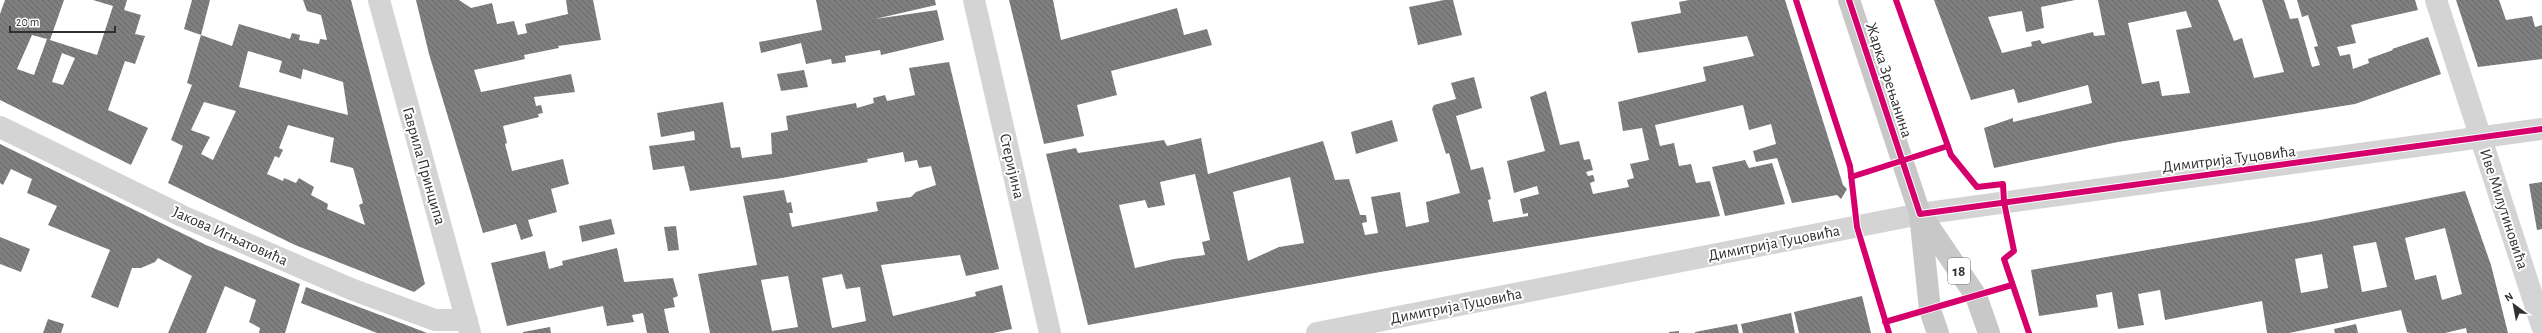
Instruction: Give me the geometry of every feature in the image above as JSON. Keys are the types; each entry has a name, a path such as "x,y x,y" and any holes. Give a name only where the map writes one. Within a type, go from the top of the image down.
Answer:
{"main road":[{"name":"Жарка Зрењанина","path":"1849,0 1920,214 1930,310 1938,333"},
{"name":"Жарка Зрењанина","path":"1920,214 1976,296 1989,333"}],"street":[{"name":"Гаврила Принципа","path":"378,0 468,327"},
{"name":"Стеријина","path":"974,0 1050,333"},
{"name":"Иве Милутиновића","path":"2436,0 2542,326"},
{"name":"Јакова Игњатовића","path":"0,127 182,216 351,289 435,320 468,327"},
{"name":"Димитрија Туцовића","path":"1317,333 1920,214 2482,139 2542,129"}],"building":[{"path":"5,0 64,0 50,40 97,55 113,6 93,0 127,0 124,10 141,15 135,34 145,36 135,64 125,61 108,110 148,128 131,165 0,100 0,14","holes":["32,35 47,39 34,75 17,69","62,53 75,58 63,85 52,82"]},
{"path":"192,0 210,0 201,35 184,29"},
{"path":"303,0 351,0 425,284 414,292 295,245 168,183 183,146 171,140 192,85 187,83 201,35 232,46 239,24 290,39 292,33 300,35 299,40 319,44 320,39 327,40 321,15 307,11","holes":["248,51 282,61 279,72 301,79 303,69 343,82 348,115 239,87","204,102 236,111 213,160 201,154 210,137 191,130","288,125 334,138 330,162 353,168 363,203 359,205 365,225 327,209 328,204 311,195 314,187 299,178 296,183 284,178 283,181 267,174 275,156 279,158 283,150 279,148"]},
{"path":"416,0 459,0 471,8 492,3 497,24 514,21 518,35 527,33 525,24 568,14 566,0 593,0 601,40 558,46 559,48 524,55 525,59 474,70 481,92 571,74 575,92 534,97 536,106 541,105 543,113 538,114 539,117 503,126 507,143 505,144 512,171 563,159 569,184 551,189 557,212 528,220 533,236 521,240 516,224 483,233 429,54"},
{"path":"816,0 935,0 936,5 875,19 937,10 944,40 881,55 880,50 845,56 846,62 832,64 831,59 806,64 801,43 761,53 759,42 822,30"},
{"path":"1009,0 1053,0 1061,40 1177,8 1184,35 1207,29 1212,45 1111,71 1117,95 1077,105 1084,136 1044,144"},
{"path":"1444,0 1453,0 1462,35 1418,45 1409,7"},
{"path":"1689,0 1785,0 1843,185 1847,189 1841,199 1837,195 1792,203 1777,158 1756,162 1753,151 1776,144 1771,124 1749,130 1743,105 1655,125 1660,146 1674,143 1679,166 1691,164 1696,183 1710,181 1720,216 1380,272 1088,325 1046,154 1076,148 1078,153 1164,140 1167,146 1201,138 1208,174 1323,141 1335,180 1349,179 1360,215 1366,215 1367,222 1362,223 1365,235 1378,233 1371,197 1400,192 1406,227 1429,222 1426,202 1460,193 1449,153 1446,154 1432,109 1434,105 1456,99 1451,83 1474,77 1482,108 1456,116 1471,170 1483,167 1491,199 1488,200 1493,222 1528,216 1528,213 1523,214 1520,199 1539,194 1537,186 1514,193 1507,161 1545,151 1530,97 1546,91 1560,145 1579,141 1584,160 1590,159 1593,170 1586,172 1588,176 1593,175 1595,181 1590,183 1593,194 1629,187 1627,180 1634,178 1630,164 1649,160 1642,128 1623,131 1618,102 1706,81 1703,67 1754,56 1747,36 1638,53 1631,22 1681,13 1679,2","holes":["1195,174 1210,240 1202,242 1205,255 1174,259 1135,268 1119,205 1145,200 1148,208 1165,205 1160,182","1290,177 1304,243 1279,247 1248,261 1233,192"]},
{"path":"1934,0 2075,0 2041,7 2044,28 2026,32 2022,11 1988,17 2002,53 2032,46 2031,42 2040,40 2042,44 2093,32 2094,36 2105,35 2098,0 2218,0 2234,41 2242,38 2254,78 2284,72 2262,0 2284,0 2290,19 2298,18 2312,67 2320,65 2314,47 2318,46 2308,15 2302,17 2297,0 2415,0 2418,10 2351,25 2356,43 2337,47 2340,56 2350,54 2353,69 2369,63 2368,59 2428,37 2441,74 2355,104 2118,142 1994,168 1984,128 2013,118 2013,122 2092,103 2088,85 2018,103 2014,89 1971,100","holes":["2186,11 2192,27 2176,30 2190,93 2162,96 2159,81 2142,84 2128,23"]},
{"path":"2456,0 2499,0 2506,20 2532,16 2535,27 2542,25 2542,59 2478,67"},
{"path":"949,62 999,269 966,276 960,255 881,265 893,316 976,296 975,292 1002,285 1012,329 993,333 710,333 698,274 757,265 743,196 784,190 787,203 791,202 793,213 789,213 792,227 878,211 876,202 911,197 916,192 936,185 931,166 919,168 917,160 905,162 903,152 867,159 868,162 782,178 690,191 684,166 653,170 649,146 695,140 694,131 661,137 657,113 723,102 731,148 740,147 742,158 772,154 771,133 788,130 786,116 856,103 857,108 874,103 873,98 885,95 887,101 915,95 909,68","holes":["842,274 846,289 860,287 866,321 832,328 822,278","788,276 798,327 772,331 761,280"]},
{"path":"804,70 808,87 781,91 777,74"},
{"path":"1392,120 1398,141 1356,154 1351,132"},
{"path":"0,144 206,245 300,284 285,333 259,333 260,328 249,322 256,300 225,286 206,333 168,333 192,276 158,258 155,262 141,268 132,268 118,308 91,297 110,250 48,225 57,206 27,193 32,179 11,169 3,185 0,183"},
{"path":"1745,160 1749,168 1772,163 1785,204 1725,216 1712,167"},
{"path":"2542,182 2542,229 2537,230 2529,184"},
{"path":"2465,191 2491,265 2508,333 2467,333 2466,328 2445,333 2410,333 2407,332 2401,310 2289,333 2267,333 2262,301 2165,320 2160,290 2138,294 2144,325 2118,329 2112,292 2096,295 2098,307 2039,316 2031,270 2315,221","holes":["2445,228 2462,294 2442,300 2436,275 2415,280 2405,238","2376,242 2387,287 2362,292 2353,246","2322,254 2328,288 2301,293 2295,259"]},
{"path":"611,219 615,234 582,242 579,226"},
{"path":"676,226 679,250 668,251 664,227"},
{"path":"0,237 30,249 21,272 0,264"},
{"path":"617,248 624,282 673,278 678,296 673,298 675,307 664,309 669,333 647,333 643,313 632,315 634,322 607,326 603,306 507,326 491,263 545,251 549,269 563,265 562,261"},
{"path":"306,287 427,333 377,333 301,303"},
{"path":"1862,296 1871,333 1799,333 1794,312"},
{"path":"1791,313 1795,333 1743,333 1741,324"},
{"path":"48,319 64,324 61,333 43,333"},
{"path":"1737,324 1739,333 1695,333 1695,332"},
{"path":"2356,324 2358,333 2335,333 2334,329"},
{"path":"550,327 551,333 523,333 523,332"},
{"path":"1679,331 1679,333 1669,333 1669,332"}],"cycle path":[{"path":"1796,0 1850,166 1857,227 1889,333"},
{"path":"1849,0 1920,214 2542,129"},
{"path":"1896,0 1951,155 1977,187 2003,184 2004,202 2014,251 2004,259 2029,333"},
{"path":"1851,177 1948,146"},
{"path":"1885,322 2012,285"}]}
